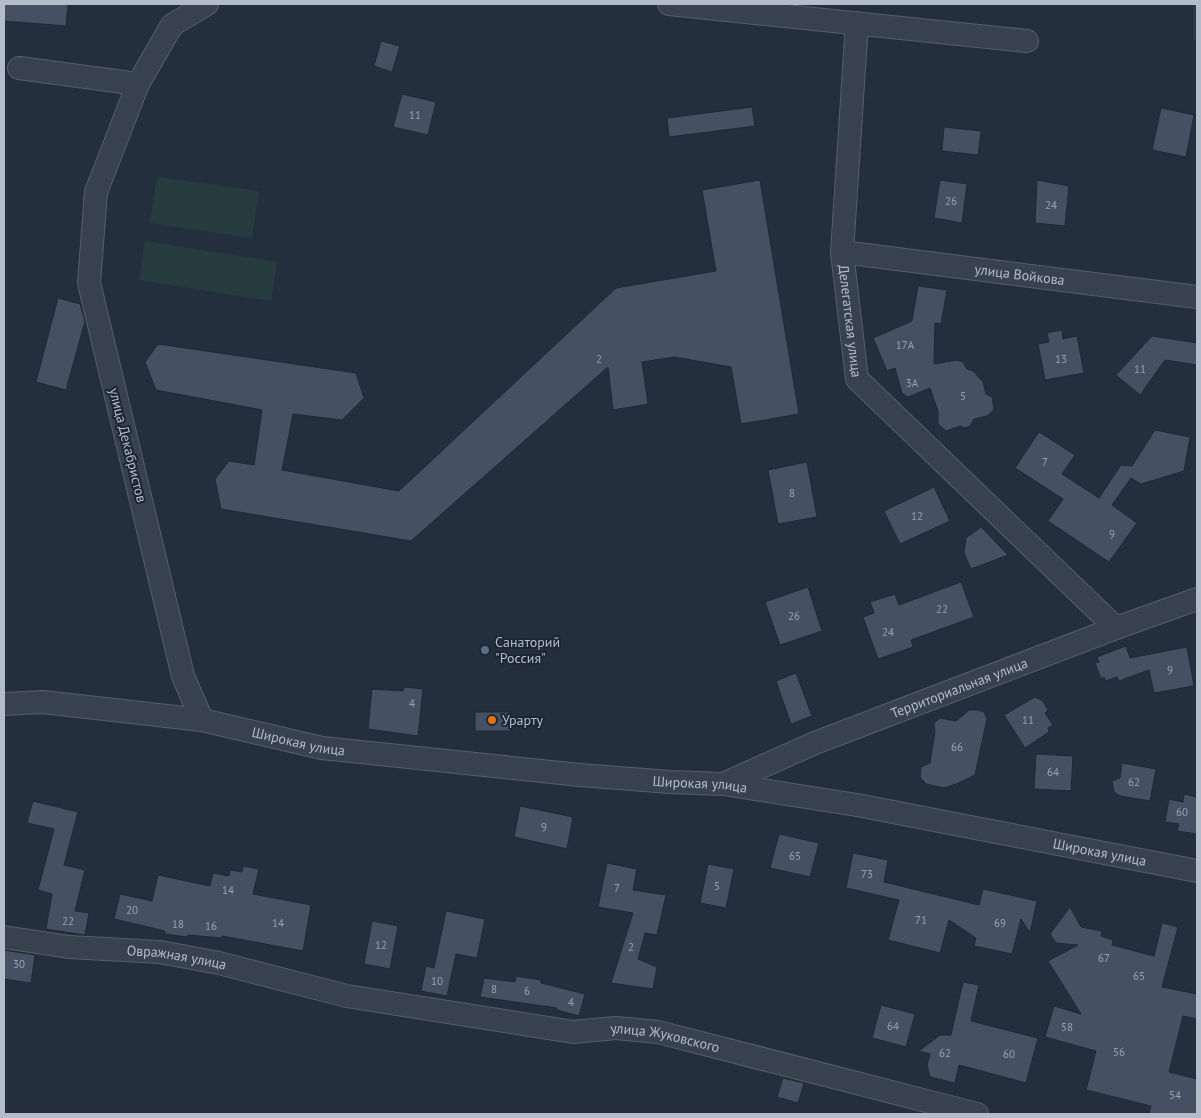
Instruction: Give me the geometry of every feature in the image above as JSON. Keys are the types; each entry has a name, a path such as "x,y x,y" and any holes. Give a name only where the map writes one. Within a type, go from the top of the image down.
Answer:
{"street":[{"name":"улица Декабристов","path":"202,720 183,676 89,283 96,192 138,84 172,25 207,4"},
{"path":"669,4 1027,41"},
{"name":"Делегатская улица","path":"857,23 842,252 857,379 1116,628"},
{"path":"18,68 138,84"},
{"name":"улица Войкова","path":"842,252 1197,297"},
{"name":"Территориальная улица","path":"723,784 815,743 1197,599"},
{"path":"4,704 43,702 202,720"},
{"name":"Широкая улица","path":"202,720 322,748 580,775 723,784 858,805 1197,871"},
{"name":"Овражная улица","path":"4,937 69,946 160,952 219,963 347,996"},
{"name":"улица Жуковского","path":"347,996 574,1032 616,1028 658,1032 977,1114"}],"green space":[{"path":"1193,4 1197,4 1197,41 1193,40"},
{"path":"157,177 259,191 252,238 150,223"},
{"path":"145,241 277,262 271,301 139,280"}],"building":[{"path":"4,4 68,4 66,26 4,21"},
{"path":"381,41 400,46 392,72 374,66"},
{"path":"402,94 436,102 428,135 393,127"},
{"path":"752,107 755,126 669,137 667,118"},
{"path":"1161,108 1194,115 1186,157 1152,150"},
{"path":"944,127 981,131 978,155 942,151"},
{"path":"760,180 799,414 741,424 731,367 674,357 642,362 648,404 613,410 608,367 411,541 221,509 215,479 229,461 254,465 262,410 156,390 145,362 158,344 356,373 364,398 342,420 293,414 282,470 399,491 616,288 716,271 702,190"},
{"path":"940,180 967,184 962,223 934,218"},
{"path":"1037,180 1069,186 1065,226 1035,223"},
{"path":"918,286 947,290 941,324 935,323 934,364 956,360 963,362 967,369 973,371 983,382 986,394 992,397 994,409 991,413 974,419 970,426 964,428 960,426 946,431 938,424 938,411 930,388 908,397 902,393 895,368 887,371 873,338 912,321"},
{"path":"58,298 80,304 85,321 66,390 36,382"},
{"path":"1062,330 1063,339 1077,336 1084,373 1045,380 1038,344 1049,342 1047,333"},
{"path":"1152,336 1197,343 1197,365 1165,360 1140,395 1116,375"},
{"path":"1155,430 1190,437 1184,471 1141,484 1131,478 1112,505 1137,523 1109,562 1048,521 1063,499 1015,468 1039,432 1075,455 1062,474 1099,498 1121,465 1132,466"},
{"path":"807,462 817,517 778,524 768,470"},
{"path":"934,487 950,521 900,544 884,511"},
{"path":"981,527 1008,555 971,569 964,553 966,538"},
{"path":"961,582 974,617 911,640 913,647 878,659 863,617 874,613 870,602 895,594 899,605"},
{"path":"808,587 822,631 780,645 765,602"},
{"path":"1126,646 1130,658 1187,647 1194,686 1154,693 1149,670 1119,681 1117,677 1106,681 1104,677 1101,679 1095,663 1099,662 1097,657"},
{"path":"796,673 812,716 791,724 776,681"},
{"path":"404,687 423,689 418,736 368,729 372,689 403,691"},
{"path":"1035,697 1043,701 1048,710 1045,713 1053,725 1048,728 1049,732 1025,748 1004,715"},
{"path":"969,710 984,712 987,719 975,775 944,788 926,784 920,777 921,767 930,763 935,731 934,723 940,718 956,721"},
{"path":"475,712 511,712 511,731 475,731"},
{"path":"1036,754 1073,756 1071,791 1034,789"},
{"path":"1122,763 1156,769 1150,801 1120,796 1114,792 1112,781 1120,778"},
{"path":"1184,794 1197,797 1197,834 1177,831 1179,824 1165,822 1169,799 1183,802"},
{"path":"33,801 78,812 64,865 85,870 75,911 89,913 85,935 46,929 52,894 38,890 54,829 27,823"},
{"path":"520,806 573,817 567,849 514,837"},
{"path":"779,834 819,843 810,877 770,868"},
{"path":"853,853 888,860 884,882 979,905 983,889 1037,901 1030,933 1021,919 1012,954 974,946 976,938 949,920 940,953 888,940 899,900 846,888"},
{"path":"607,863 637,869 633,890 666,895 657,935 645,933 638,959 657,967 653,989 611,983 633,913 598,907"},
{"path":"708,864 734,869 726,908 700,903"},
{"path":"243,866 259,869 253,894 311,905 303,951 222,936 222,938 188,935 187,937 165,934 165,931 114,919 120,894 152,901 158,875 210,886 213,873 229,876 230,870 242,872"},
{"path":"1070,907 1081,927 1102,931 1101,936 1113,940 1112,945 1154,956 1162,923 1178,927 1162,987 1197,994 1197,1019 1183,1016 1169,1072 1197,1079 1197,1114 1149,1114 1151,1106 1086,1090 1096,1051 1045,1037 1054,1006 1081,1014 1048,961 1078,945 1056,943 1050,934"},
{"path":"446,911 485,919 477,958 456,954 447,996 421,991 426,966 434,968"},
{"path":"372,921 398,926 390,969 364,964"},
{"path":"4,950 35,955 31,983 4,979"},
{"path":"516,976 541,980 541,983 585,994 579,1016 557,1010 557,1008 480,997 484,978 515,982"},
{"path":"963,982 979,985 971,1021 1038,1038 1026,1083 959,1065 955,1083 930,1077 927,1065 930,1054 919,1051 940,1035 951,1035"},
{"path":"881,1005 915,1014 906,1047 872,1038"},
{"path":"783,1078 804,1083 798,1103 777,1097"}],"place":[{"name":"Санаторий \"Россия\"","path":"485,650"},
{"name":"Урарту","path":"492,720"}]}
